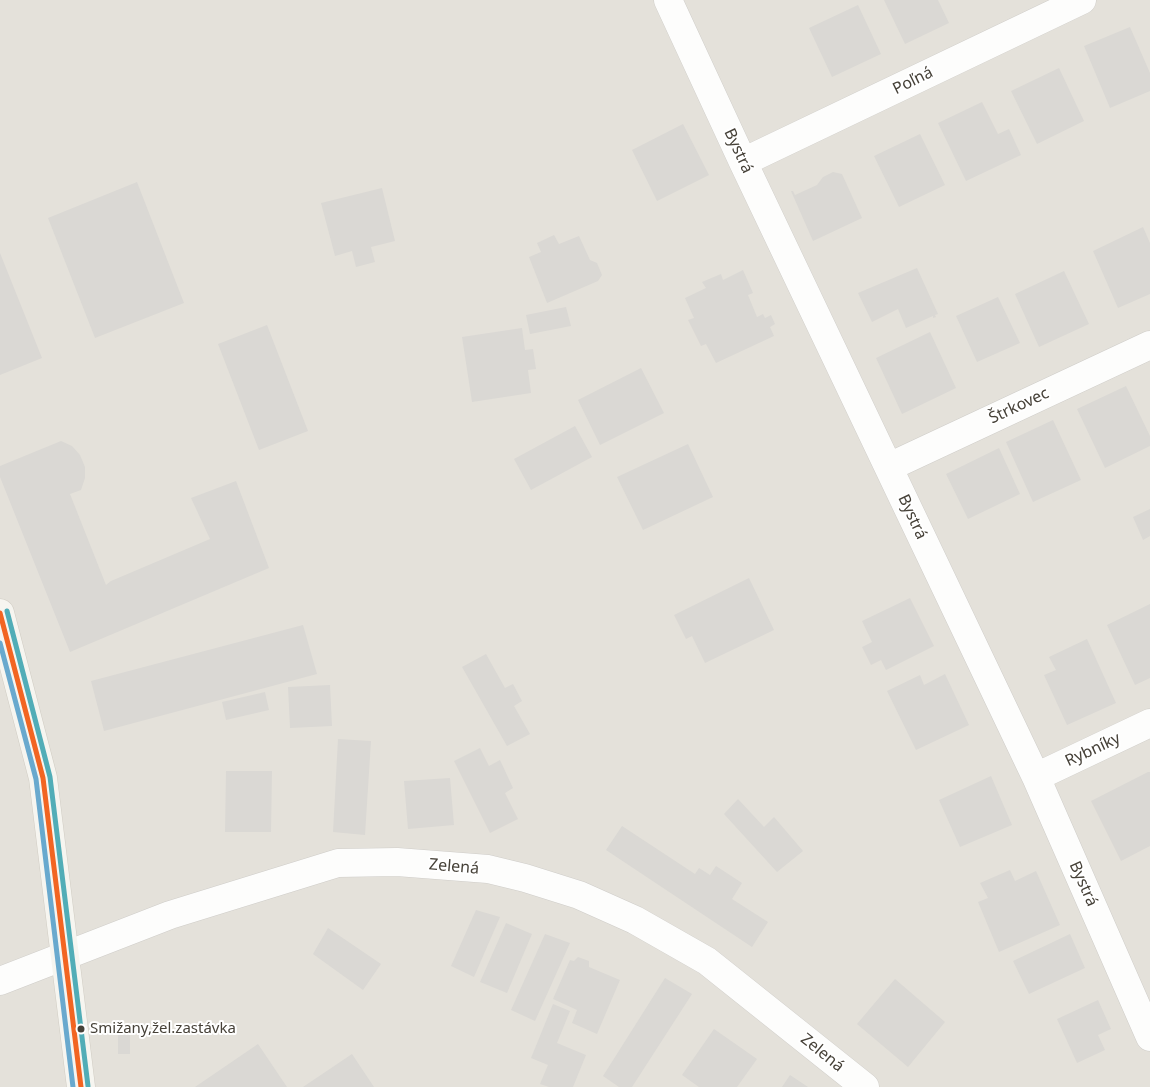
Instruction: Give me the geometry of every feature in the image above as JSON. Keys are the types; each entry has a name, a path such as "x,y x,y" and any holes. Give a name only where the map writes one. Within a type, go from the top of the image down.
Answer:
{"street":[{"name":"Bystrá","path":"668,0 743,162 1036,777 1150,1037"},
{"name":"Poľná","path":"743,162 1082,0"},
{"name":"Štrkovec","path":"889,467 1150,345"},
{"path":"0,613 42,778 81,1087"},
{"name":"Rybníky","path":"1036,777 1150,723"},
{"name":"Zelená","path":"0,981 170,915 338,863 396,862 488,870 525,878 579,896 636,920 707,961 865,1087"}],"shaded area":[{"path":"0,0 1150,0 1150,1087 0,1087"}],"building":[{"path":"884,0 938,0 949,23 905,44"},
{"path":"858,5 881,54 832,77 809,28"},
{"path":"1130,27 1150,73 1150,91 1110,108 1084,46"},
{"path":"1059,68 1084,121 1037,144 1011,91"},
{"path":"982,102 998,134 1009,129 1021,155 966,181 938,123"},
{"path":"683,124 709,175 657,201 632,150"},
{"path":"920,134 945,185 899,207 874,156"},
{"path":"833,172 842,174 862,218 813,241 791,191 795,195 817,185 823,177"},
{"path":"137,182 184,303 95,338 48,218"},
{"path":"382,188 395,241 371,247 375,262 356,267 352,251 335,256 321,203"},
{"path":"1143,227 1150,243 1150,294 1118,308 1093,251"},
{"path":"554,235 559,244 579,236 590,260 597,263 602,275 598,281 547,303 529,257 541,252 537,243"},
{"path":"0,253 42,358 0,375"},
{"path":"917,268 938,314 935,315 936,317 933,318 933,316 906,328 898,309 872,322 858,293"},
{"path":"743,270 753,293 748,295 757,317 763,314 765,318 771,315 775,324 770,327 774,336 716,363 706,344 701,346 688,320 694,318 685,298 706,288 702,282 721,274 723,280"},
{"path":"1064,271 1089,324 1039,347 1015,294"},
{"path":"998,297 1020,343 977,362 956,316"},
{"path":"566,307 571,326 530,334 526,315"},
{"path":"267,325 308,431 259,450 218,344"},
{"path":"522,328 525,350 533,349 536,369 528,370 531,393 472,402 462,337"},
{"path":"930,332 956,388 902,414 876,358"},
{"path":"641,368 664,413 600,445 578,400"},
{"path":"1126,386 1150,436 1150,446 1105,468 1077,409"},
{"path":"1053,420 1081,480 1033,502 1006,442"},
{"path":"575,426 592,457 531,490 514,459"},
{"path":"61,441 72,446 80,455 85,467 85,478 81,490 70,494 106,585 111,581 210,539 191,498 236,481 269,568 70,652 0,477 0,466"},
{"path":"688,444 713,497 643,530 617,477"},
{"path":"999,448 1020,494 968,519 946,474"},
{"path":"1150,509 1150,536 1143,540 1133,517"},
{"path":"749,578 774,630 705,663 692,636 686,639 674,615"},
{"path":"910,598 934,646 886,670 881,660 871,665 862,647 872,642 862,621"},
{"path":"1150,604 1150,678 1135,685 1107,625"},
{"path":"303,625 317,674 104,731 91,681"},
{"path":"1087,639 1116,703 1067,725 1044,675 1056,670 1049,657"},
{"path":"486,654 505,688 513,684 522,701 514,706 530,734 507,746 462,667"},
{"path":"945,674 969,725 916,750 887,691 920,675 924,685"},
{"path":"330,685 332,726 290,728 288,687"},
{"path":"265,692 269,710 226,720 222,702"},
{"path":"338,739 371,741 365,835 333,832"},
{"path":"480,748 489,766 500,760 513,788 505,793 518,819 490,833 454,761"},
{"path":"226,771 272,771 271,832 225,832"},
{"path":"1150,772 1150,846 1121,861 1091,801"},
{"path":"991,776 1012,825 960,847 939,800"},
{"path":"450,778 454,825 408,829 404,781"},
{"path":"738,799 764,827 774,817 803,851 777,872 724,814"},
{"path":"622,826 695,874 699,868 710,875 716,866 742,883 732,899 768,922 752,947 606,850"},
{"path":"1010,870 1015,881 1036,871 1060,925 999,952 978,902 988,898 980,883"},
{"path":"476,910 500,917 474,977 451,966"},
{"path":"506,923 532,934 507,993 480,982"},
{"path":"328,928 381,964 363,990 313,954"},
{"path":"545,934 570,943 535,1021 511,1010"},
{"path":"1070,934 1085,968 1029,994 1013,961"},
{"path":"578,957 589,961 589,967 620,980 597,1034 572,1023 577,1010 553,999 570,960 574,961"},
{"path":"665,978 692,994 632,1087 619,1087 603,1076"},
{"path":"895,979 945,1022 908,1067 857,1024"},
{"path":"1098,1000 1111,1029 1098,1035 1105,1050 1077,1063 1057,1019"},
{"path":"553,1004 570,1011 557,1043 586,1055 573,1087 549,1087 540,1084 548,1065 531,1058"},
{"path":"714,1029 757,1059 737,1087 699,1087 682,1075"},
{"path":"118,1031 130,1031 130,1054 118,1054"},
{"path":"258,1044 287,1087 195,1087"},
{"path":"352,1054 374,1087 303,1087"},
{"path":"790,1075 808,1087 782,1087"}],"transit line":[{"path":"7,611 50,777 88,1086"},
{"path":"0,613 43,778 81,1087"},
{"path":"0,643 36,779 73,1087"}],"place":[{"name":"Smižany,žel.zastávka","path":"81,1029"}]}
